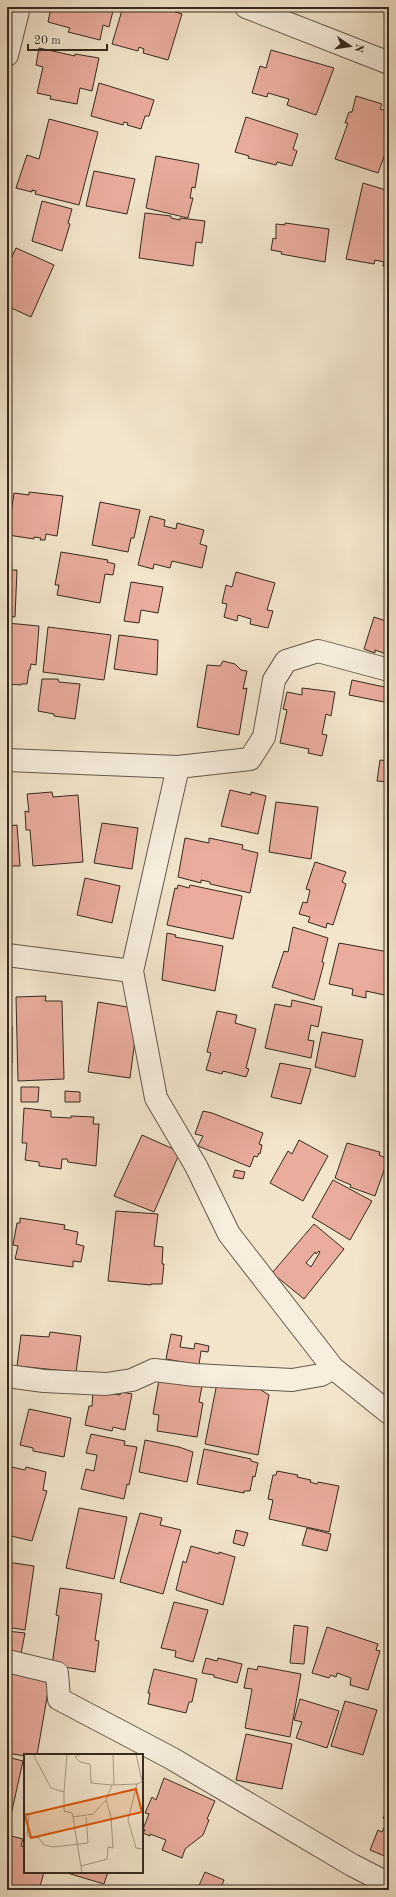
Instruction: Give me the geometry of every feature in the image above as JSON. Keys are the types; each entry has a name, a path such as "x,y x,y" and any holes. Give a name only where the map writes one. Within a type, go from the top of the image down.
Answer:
{"street":[{"path":"7,56 19,7"},
{"path":"246,7 389,62"},
{"path":"7,760 178,768 250,759 264,737 274,680 286,661 318,651 389,670"},
{"path":"178,768 132,971 156,1098 196,1166 229,1234 333,1368 389,1413"},
{"path":"7,955 132,971"},
{"path":"7,1376 44,1381 106,1384 132,1380 154,1370 195,1375 292,1380 321,1375 333,1368"},
{"path":"7,1661 57,1674 59,1700 171,1758 352,1865 389,1884"}],"building":[{"path":"51,7 114,7 109,27 103,25 100,40 68,32 70,28 48,22"},
{"path":"123,7 159,7 182,14 168,60 143,53 144,49 139,47 138,51 112,44"},
{"path":"39,48 75,56 75,54 99,58 92,91 80,88 77,104 50,99 51,96 37,93 43,67 36,65"},
{"path":"271,50 334,68 316,115 287,105 289,99 268,93 267,97 252,93 260,66 266,68"},
{"path":"99,83 154,100 149,116 145,116 141,129 127,125 128,123 124,122 123,125 91,116"},
{"path":"356,96 382,104 380,109 389,112 389,143 378,173 335,159 348,123 345,123 349,112 352,112"},
{"path":"246,117 298,134 293,149 297,151 292,166 277,162 276,165 248,158 249,156 235,152"},
{"path":"49,119 98,132 79,205 35,194 36,191 32,190 32,192 16,188 27,155 39,159"},
{"path":"156,156 199,164 195,188 192,187 190,198 193,198 188,218 146,208"},
{"path":"389,164 389,176 384,173"},
{"path":"94,171 135,179 127,214 86,206"},
{"path":"363,183 389,191 389,267 383,266 384,262 375,260 374,264 346,259"},
{"path":"42,201 72,209 68,223 70,224 62,251 32,241"},
{"path":"145,213 171,216 171,218 180,220 180,218 205,221 202,243 196,242 193,266 139,258"},
{"path":"285,223 329,229 325,262 281,254 282,252 271,250 273,238 276,239 276,224 285,225"},
{"path":"16,248 54,265 31,317 7,306 7,268"},
{"path":"29,492 63,496 57,536 46,534 45,540 40,540 41,538 34,537 34,539 8,535 14,493 29,495"},
{"path":"100,502 140,510 134,538 131,538 128,552 92,545"},
{"path":"150,516 165,520 164,526 176,529 177,523 204,530 200,544 207,546 202,568 172,561 170,568 154,564 153,569 138,565"},
{"path":"61,552 108,560 107,562 115,564 113,575 105,574 100,603 57,595 59,585 55,585"},
{"path":"7,570 17,570 15,617 7,616"},
{"path":"236,572 275,583 267,610 273,611 268,628 250,624 251,619 238,615 237,621 224,617 227,604 222,603 226,585 232,587"},
{"path":"131,582 163,587 158,613 141,610 139,623 124,621"},
{"path":"374,617 389,622 389,655 375,650 375,653 364,649"},
{"path":"7,623 39,626 36,665 31,664 27,684 7,684"},
{"path":"48,627 111,635 104,680 43,672"},
{"path":"119,635 158,640 157,675 114,669"},
{"path":"223,661 235,664 241,670 247,671 243,689 247,688 239,735 197,727 207,665 220,666"},
{"path":"42,679 58,679 59,682 80,684 75,719 54,716 54,714 38,711"},
{"path":"352,680 389,688 389,703 349,695"},
{"path":"302,688 335,692 331,716 326,714 322,734 327,735 322,756 308,753 309,749 280,743 287,710 283,709 287,692 302,695"},
{"path":"380,760 389,761 388,782 377,781"},
{"path":"230,790 251,795 251,792 266,796 258,834 221,826"},
{"path":"52,792 53,797 78,795 83,862 33,866 30,830 26,830 25,811 29,812 27,794"},
{"path":"276,802 318,807 311,859 269,852"},
{"path":"102,823 138,828 132,869 94,863"},
{"path":"17,825 20,866 7,866 7,826"},
{"path":"185,838 209,843 209,838 243,845 242,849 258,853 250,893 210,884 210,882 201,880 201,883 178,877"},
{"path":"315,862 346,872 342,882 346,884 333,925 327,923 326,928 308,922 310,917 299,914 303,902 307,903 310,890 306,889"},
{"path":"85,878 120,886 112,923 77,915"},
{"path":"178,885 189,888 190,885 242,896 233,939 167,925 175,888 177,889"},
{"path":"293,927 328,938 322,962 324,963 314,1000 272,987 284,951 288,952"},
{"path":"167,933 176,935 175,937 223,946 215,991 162,980"},
{"path":"339,943 389,952 389,996 366,991 366,998 352,995 353,989 329,984"},
{"path":"46,996 45,1001 62,1001 64,1079 18,1081 16,997"},
{"path":"292,1000 322,1007 318,1027 311,1025 308,1040 314,1041 311,1058 265,1048 275,1004 291,1007"},
{"path":"98,1002 139,1009 130,1078 88,1072"},
{"path":"217,1011 237,1015 235,1023 256,1029 246,1068 249,1069 246,1077 223,1071 222,1074 206,1070 211,1053 207,1052"},
{"path":"7,1026 12,1026 12,1063 7,1063"},
{"path":"322,1032 363,1040 355,1077 315,1067"},
{"path":"280,1063 311,1069 301,1104 271,1097"},
{"path":"7,1067 11,1067 10,1081 7,1081"},
{"path":"21,1087 39,1087 38,1102 21,1102"},
{"path":"65,1091 80,1092 80,1102 65,1102"},
{"path":"24,1108 51,1111 51,1117 94,1117 93,1124 99,1124 96,1166 68,1162 67,1159 62,1159 61,1169 39,1166 39,1162 25,1160 27,1143 22,1143"},
{"path":"203,1111 212,1113 263,1133 259,1144 262,1145 260,1154 259,1153 257,1157 254,1156 250,1167 198,1146 203,1136 195,1134"},
{"path":"142,1135 180,1152 154,1212 114,1196"},
{"path":"299,1140 328,1156 303,1201 270,1183 288,1151 292,1154"},
{"path":"347,1143 380,1152 379,1155 388,1159 375,1196 350,1187 351,1185 335,1178"},
{"path":"235,1170 245,1172 243,1179 233,1177"},
{"path":"333,1180 372,1201 350,1240 312,1217"},
{"path":"116,1211 158,1214 154,1246 163,1247 162,1264 164,1264 162,1284 151,1285 108,1281"},
{"path":"7,1217 10,1218 7,1239"},
{"path":"20,1218 65,1225 64,1229 78,1232 76,1244 84,1246 81,1262 73,1261 73,1267 15,1259 18,1246 13,1245 17,1223 20,1223"},
{"path":"314,1224 344,1249 304,1299 272,1273","holes":["319,1251 320,1252 311,1267 306,1263 315,1252 316,1254"]},
{"path":"50,1332 81,1336 76,1372 17,1366 21,1335 49,1337"},
{"path":"171,1334 182,1336 180,1347 194,1349 195,1343 209,1346 208,1352 201,1351 199,1365 166,1359"},
{"path":"160,1374 202,1386 199,1402 203,1403 197,1437 157,1431 159,1415 153,1414"},
{"path":"218,1378 261,1387 261,1390 269,1395 258,1455 205,1444"},
{"path":"93,1391 120,1395 121,1392 132,1394 125,1430 113,1427 112,1431 85,1425 89,1406 92,1406"},
{"path":"29,1409 71,1418 64,1457 33,1451 33,1448 20,1445"},
{"path":"91,1434 125,1441 124,1445 137,1447 129,1485 127,1484 124,1499 81,1489 86,1469 94,1471 97,1455 86,1453"},
{"path":"145,1440 179,1447 193,1452 187,1482 139,1472"},
{"path":"204,1449 251,1459 251,1461 258,1463 255,1477 253,1476 250,1491 244,1491 244,1493 197,1484"},
{"path":"7,1466 25,1470 26,1467 46,1472 43,1490 47,1491 32,1541 7,1535"},
{"path":"277,1471 298,1475 297,1477 311,1480 310,1482 317,1484 318,1482 339,1486 329,1532 269,1519 273,1500 268,1499 273,1475 276,1475"},
{"path":"79,1508 127,1517 114,1579 66,1568"},
{"path":"140,1513 162,1518 160,1525 181,1530 163,1594 120,1582"},
{"path":"307,1528 331,1534 327,1551 302,1545"},
{"path":"236,1530 248,1533 244,1546 233,1543"},
{"path":"191,1546 235,1557 223,1605 176,1590 183,1561 186,1563"},
{"path":"7,1562 34,1566 25,1630 7,1627"},
{"path":"60,1588 102,1594 95,1640 99,1641 95,1672 52,1665 59,1616 56,1615"},
{"path":"174,1602 208,1610 193,1662 175,1657 176,1651 161,1648"},
{"path":"294,1625 308,1627 304,1664 290,1663"},
{"path":"327,1627 378,1644 376,1650 380,1651 368,1690 350,1685 351,1678 337,1673 336,1677 331,1675 329,1678 312,1673"},
{"path":"7,1631 25,1633 21,1654 7,1652"},
{"path":"206,1658 217,1661 218,1658 242,1664 237,1683 214,1677 214,1675 202,1673"},
{"path":"258,1666 301,1674 290,1737 245,1728 252,1689 244,1688 248,1668 257,1670"},
{"path":"154,1669 197,1679 192,1702 189,1702 186,1713 148,1704 150,1693 148,1693"},
{"path":"7,1673 50,1680 37,1754 24,1754 24,1756 7,1753"},
{"path":"300,1699 339,1711 327,1748 296,1738 302,1722 294,1720"},
{"path":"345,1701 377,1710 363,1755 331,1746"},
{"path":"246,1734 292,1744 282,1789 236,1780"},
{"path":"7,1757 23,1761 11,1815 7,1814"},
{"path":"164,1778 215,1801 207,1819 209,1820 203,1835 185,1849 182,1858 162,1850 166,1840 143,1833 145,1830 143,1829 149,1814 145,1813 152,1797 156,1800"},
{"path":"388,1808 389,1855 387,1857 370,1850 378,1830 382,1832 387,1821 383,1818"},
{"path":"7,1835 23,1839 21,1846 24,1847 24,1873 44,1873 39,1890 16,1890 8,1888 10,1884 7,1883"},
{"path":"205,1872 224,1880 220,1890 197,1890"},
{"path":"67,1873 108,1873 104,1884"}]}
